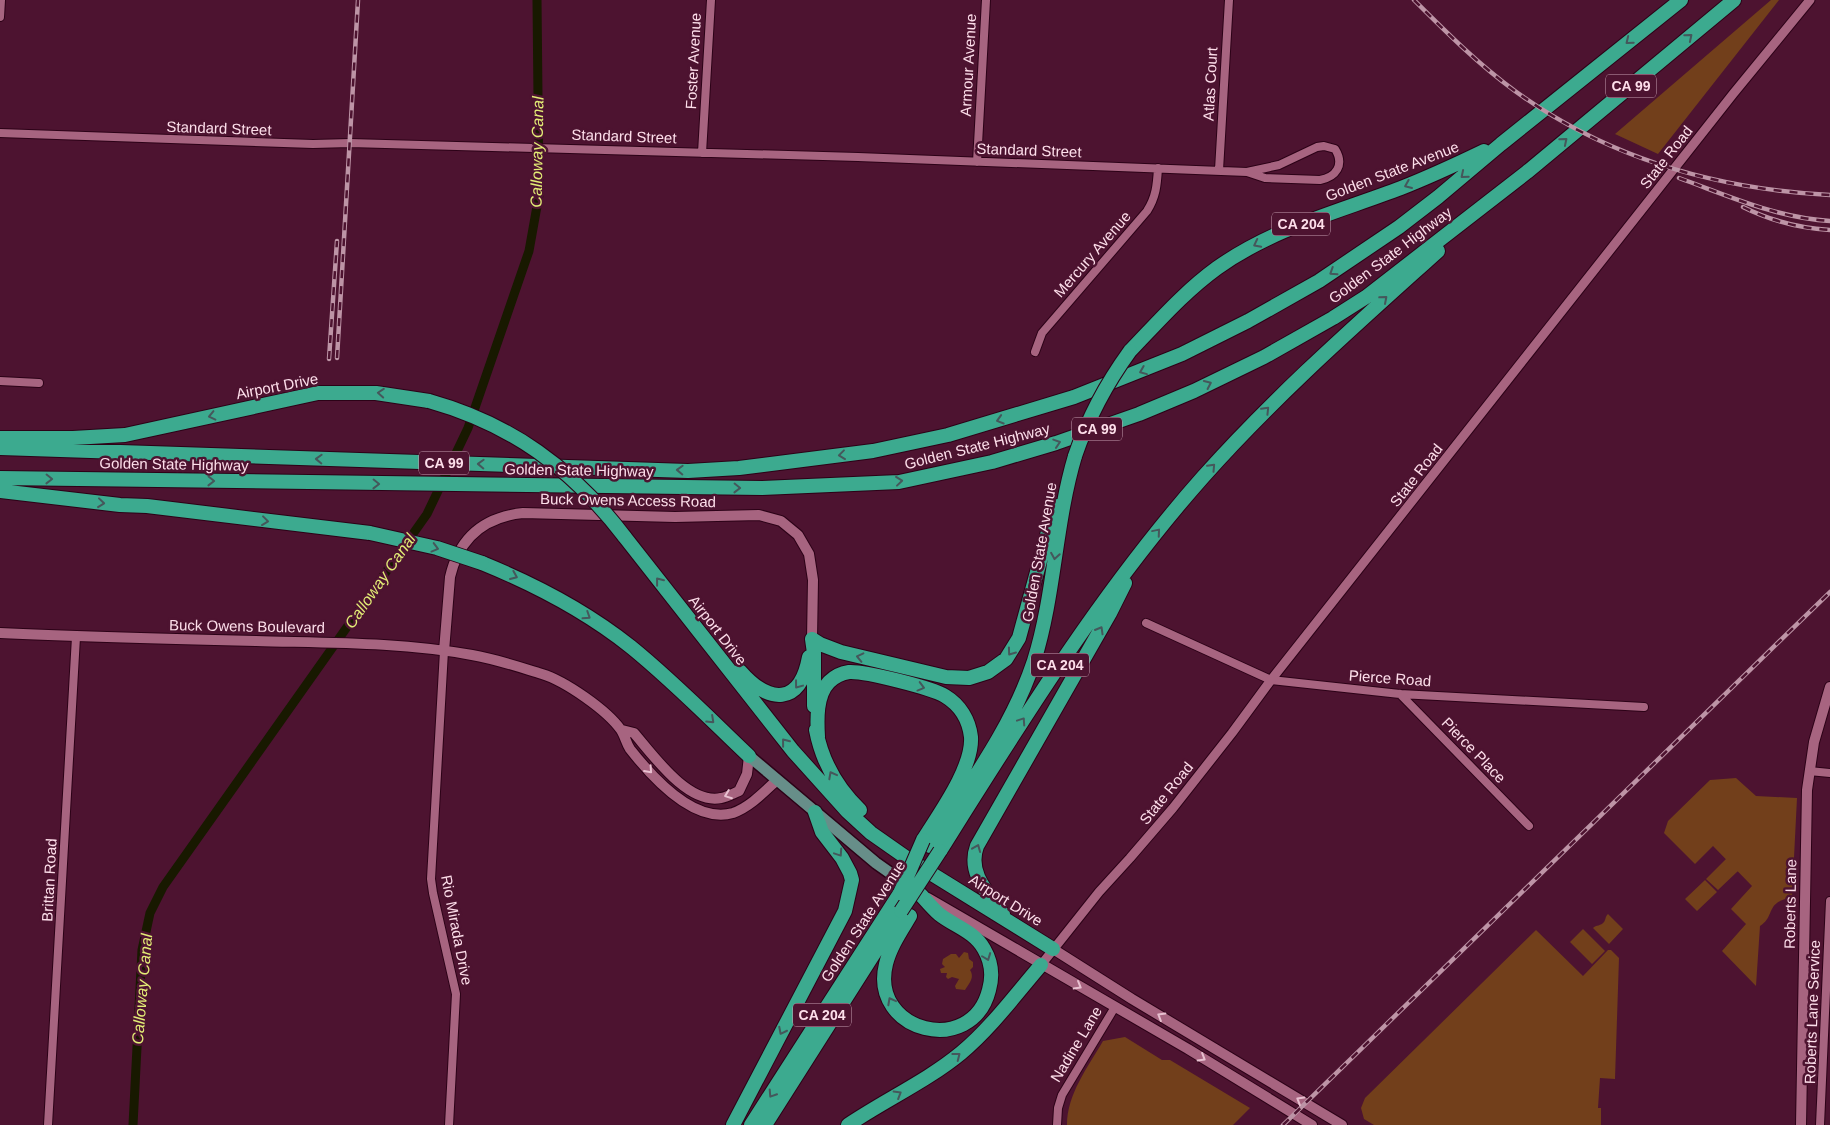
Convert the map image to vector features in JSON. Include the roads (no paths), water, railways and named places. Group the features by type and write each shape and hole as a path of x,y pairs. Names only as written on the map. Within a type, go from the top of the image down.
{"highway":[{"name":"Golden State Highway","path":"0,448 688,471 739,468 873,451 948,435 1074,397 1182,354 1241,325 1319,281 1375,244 1438,197 1680,0"},
{"name":"Golden State Highway","path":"0,478 762,488 899,482 992,462 1056,443 1139,414 1194,391 1299,338 1366,297 1527,172 1734,0"},
{"name":"Golden State Avenue","path":"765,1125 901,911 932,849 1014,711 1028,678 1043,626 1064,501 1074,456 1084,430 1108,383 1130,352 1185,293 1218,267 1255,244 1304,222 1401,188 1501,144"},
{"name":"Golden State Avenue","path":"752,1125 901,911 900,892 1012,736 1095,612 1140,553 1203,477 1273,403 1354,325 1527,172"},
{"name":"Airport Drive","path":"0,438 73,438 125,435 318,393 376,393 429,401 464,412 492,424 535,449 583,488 602,508 792,751 847,811 871,832 916,865 1008,920 1052,949"},
{"path":"812,639 841,652 953,678 980,675 996,667 1011,653 1019,638 1059,491 1074,456"},
{"path":"0,491 120,505 147,506 370,533 437,548 482,563 536,586 603,627 654,666 749,756"},
{"path":"1008,920 978,877 974,866 974,855 977,846 1110,613 1140,553"},
{"path":"689,619 749,682 755,687 777,694 791,693 801,683 807,669 812,639"},
{"path":"812,639 814,653 814,707 823,756 836,782 883,840"},
{"path":"818,737 818,709 824,688 836,677 850,672 928,689 945,696 958,707 968,723 970,750 932,849"},
{"path":"733,1125 845,911 852,880 850,873 842,858 822,832 815,812"},
{"path":"901,911 886,964 884,982 887,995 896,1010 915,1025 940,1030 957,1027 972,1018 984,1003 990,985 990,965 983,947 978,941 964,929 939,914 918,892"},
{"path":"848,1125 962,1053 978,1038 1041,964"}],"main road":[{"name":"Buck Owens Access Road","path":"444,651 452,565 466,540 492,520 523,513 675,517 759,515 781,521 798,535 808,554 812,580 812,639"},
{"name":"Buck Owens Boulevard","path":"0,633 76,637 362,643 444,651 490,659 545,675 590,701 622,730 629,747 652,774 683,802 702,812 722,815 742,809 777,780"},
{"name":"Roberts Lane","path":"1801,1125 1807,800 1809,770 1818,723 1830,687"},
{"name":"Buck Owens Boulevard","path":"622,730 634,733 653,755 691,792 711,798 721,798 739,791 747,774 749,756"},
{"path":"749,756 888,873 1188,1049 1312,1125"},
{"name":"Airport Drive","path":"1052,949 1342,1125"}],"street":[{"path":"0,17 1,0"},
{"name":"Foster Avenue","path":"702,153 711,0"},
{"name":"Armour Avenue","path":"977,162 986,0"},
{"name":"Atlas Court","path":"1219,170 1229,0"},
{"name":"State Road","path":"1041,964 1099,892 1173,808 1232,733 1270,680 1733,94 1810,0"},
{"name":"Standard Street","path":"0,133 303,144 350,143 562,148 1219,170 1246,172 1265,178 1320,180 1334,174 1338,169 1340,159 1335,150 1324,146 1317,147 1278,165 1246,172"},
{"name":"Mercury Avenue","path":"1035,352 1042,333 1147,211 1153,202 1157,190 1158,168"},
{"path":"0,381 39,383"},
{"name":"Pierce Road","path":"1146,623 1270,680 1400,694 1644,707"},
{"name":"Brittan Road","path":"48,1125 76,637"},
{"name":"Rio Mirada Drive","path":"444,651 431,879 456,994 449,1125"},
{"name":"Pierce Place","path":"1400,694 1529,826"},
{"path":"1809,770 1830,773"},
{"name":"Roberts Lane Service","path":"1820,1125 1830,901"},
{"name":"Nadine Lane","path":"1057,1125 1058,1108 1062,1094 1115,1007"}],"waterway":[{"name":"Calloway Canal","path":"133,1125 142,950 150,913 163,887 427,514 468,428 529,251 539,195 537,0"}],"railway":[{"path":"337,358 358,0"},
{"path":"1414,0 1501,81 1551,115 1588,135 1626,152 1665,166 1705,177 1745,186 1787,192 1830,195"},
{"path":"1679,178 1772,211 1791,216 1830,221"},
{"path":"1743,207 1785,223 1807,228 1830,230"},
{"path":"329,359 337,241"},
{"path":"1283,1125 1830,592"}]}
